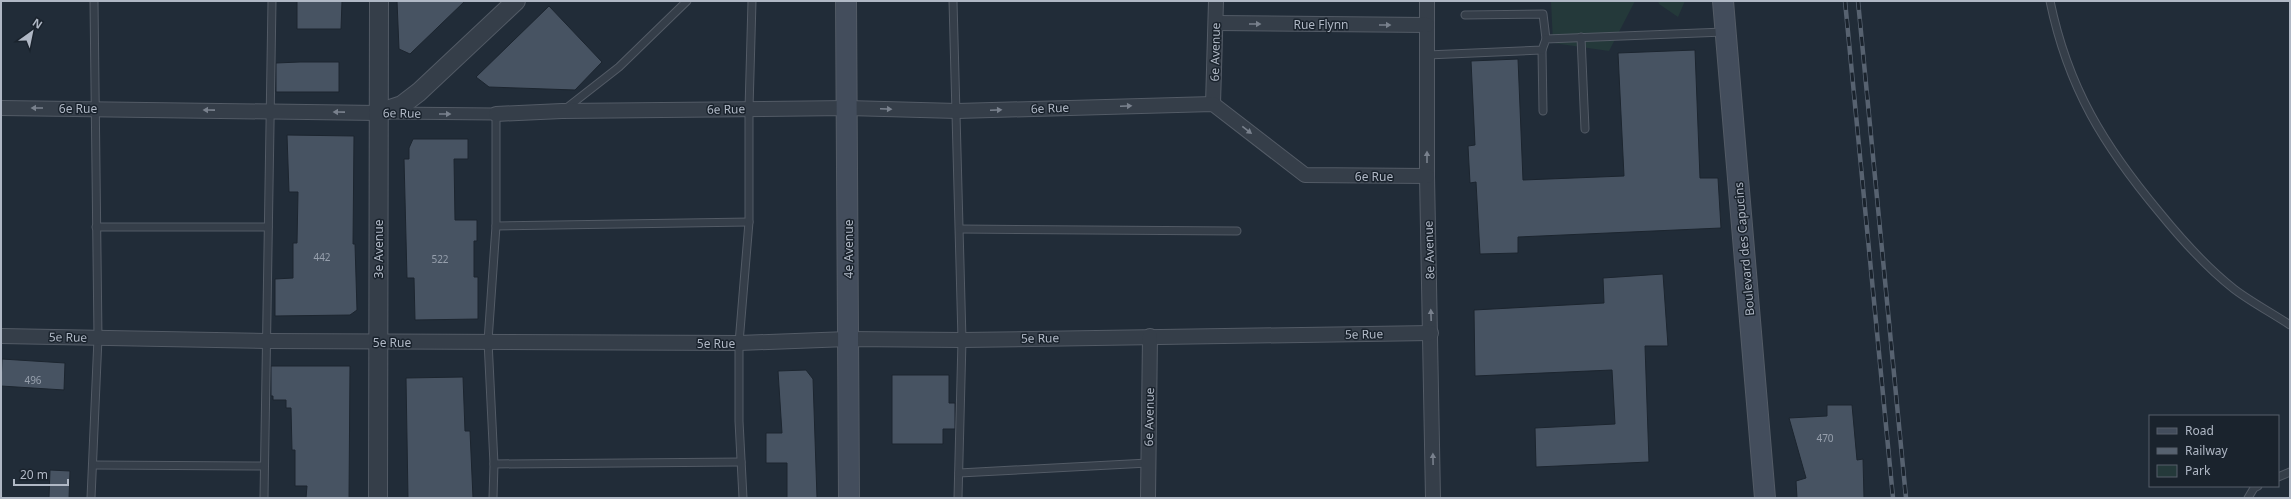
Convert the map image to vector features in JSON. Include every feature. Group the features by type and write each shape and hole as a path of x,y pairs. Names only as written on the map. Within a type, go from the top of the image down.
{"main road":[{"name":"4e Avenue","path":"846,1 848,108 849,498"},
{"name":"Boulevard des Capucins","path":"1723,1 1765,498"}],"street":[{"name":"3e Avenue","path":"378,498 379,1"},
{"path":"378,113 402,105 419,92 516,1"},
{"name":"6e Avenue","path":"1214,104 1216,1"},
{"name":"8e Avenue","path":"1427,1 1427,176 1433,498"},
{"name":"Rue Flynn","path":"1216,23 1427,25"},
{"name":"6e Rue","path":"1,108 496,114 562,111 848,108 957,111 1214,104 1305,175 1427,176"},
{"name":"5e Rue","path":"1,336 266,341 739,343 848,339 962,340 1431,333"},
{"name":"6e Avenue","path":"1148,498 1150,336"}],"lane":[{"path":"91,498 98,338 94,108 94,1"},
{"path":"264,498 272,1"},
{"path":"562,111 619,67 687,1"},
{"path":"743,498 739,421 739,343 749,222 749,109 752,1"},
{"path":"953,1 962,340 958,498"},
{"path":"2050,1 2057,33 2072,78 2099,132 2140,188 2187,246 2234,289 2290,325"},
{"path":"1465,15 1543,14 1546,39 1542,50 1543,111"},
{"path":"1546,39 1726,32"},
{"path":"1581,37 1586,129"},
{"path":"1427,55 1542,50"},
{"path":"493,498 494,464 488,341 496,226 496,114"},
{"path":"496,226 749,222"},
{"path":"96,227 268,227"},
{"path":"960,229 1236,231"},
{"path":"494,464 741,462"},
{"path":"958,473 1148,463"},
{"path":"93,465 264,466"},
{"path":"2279,477 2290,472"},
{"path":"2248,498 2256,487"}],"green space":[{"path":"1551,1 1635,1 1609,51 1553,43"},
{"path":"1658,1 1685,1 1678,17 1659,4"}],"building":[{"path":"297,1 342,1 341,29 297,29"},
{"path":"397,1 465,1 410,54 399,49"},
{"path":"549,6 602,62 575,90 489,87 476,77"},
{"path":"1695,50 1700,178 1718,178 1721,228 1518,237 1518,253 1480,254 1476,182 1470,183 1468,146 1475,145 1471,61 1518,59 1523,180 1624,176 1618,53"},
{"path":"339,62 339,92 276,92 276,63"},
{"path":"287,135 354,136 353,244 355,244 357,310 350,315 275,316 275,279 293,278 293,243 297,243 298,192 289,192"},
{"path":"413,139 468,139 468,159 454,159 455,220 477,220 477,241 474,241 474,277 478,277 478,319 415,320 414,278 407,278 404,159 409,159 409,148"},
{"path":"1663,274 1668,346 1645,346 1649,462 1536,467 1535,428 1615,424 1612,370 1475,376 1474,310 1604,303 1603,278"},
{"path":"2,359 65,363 64,390 1,386"},
{"path":"271,366 350,366 349,498 306,498 307,486 295,486 295,450 292,450 291,408 286,408 286,400 273,400 273,396 271,396"},
{"path":"806,370 813,379 817,498 787,498 787,463 766,463 766,433 782,433 778,371"},
{"path":"892,375 949,375 949,403 955,403 955,429 943,429 943,444 892,444"},
{"path":"463,377 465,431 470,431 473,498 408,498 406,378"},
{"path":"1827,405 1852,405 1857,460 1863,459 1864,498 1797,498 1796,481 1806,478 1789,418 1827,416"},
{"path":"50,470 70,471 69,498 49,498"}],"railway":[{"path":"1845,1 1893,498"},
{"path":"1858,1 1906,498"}]}
